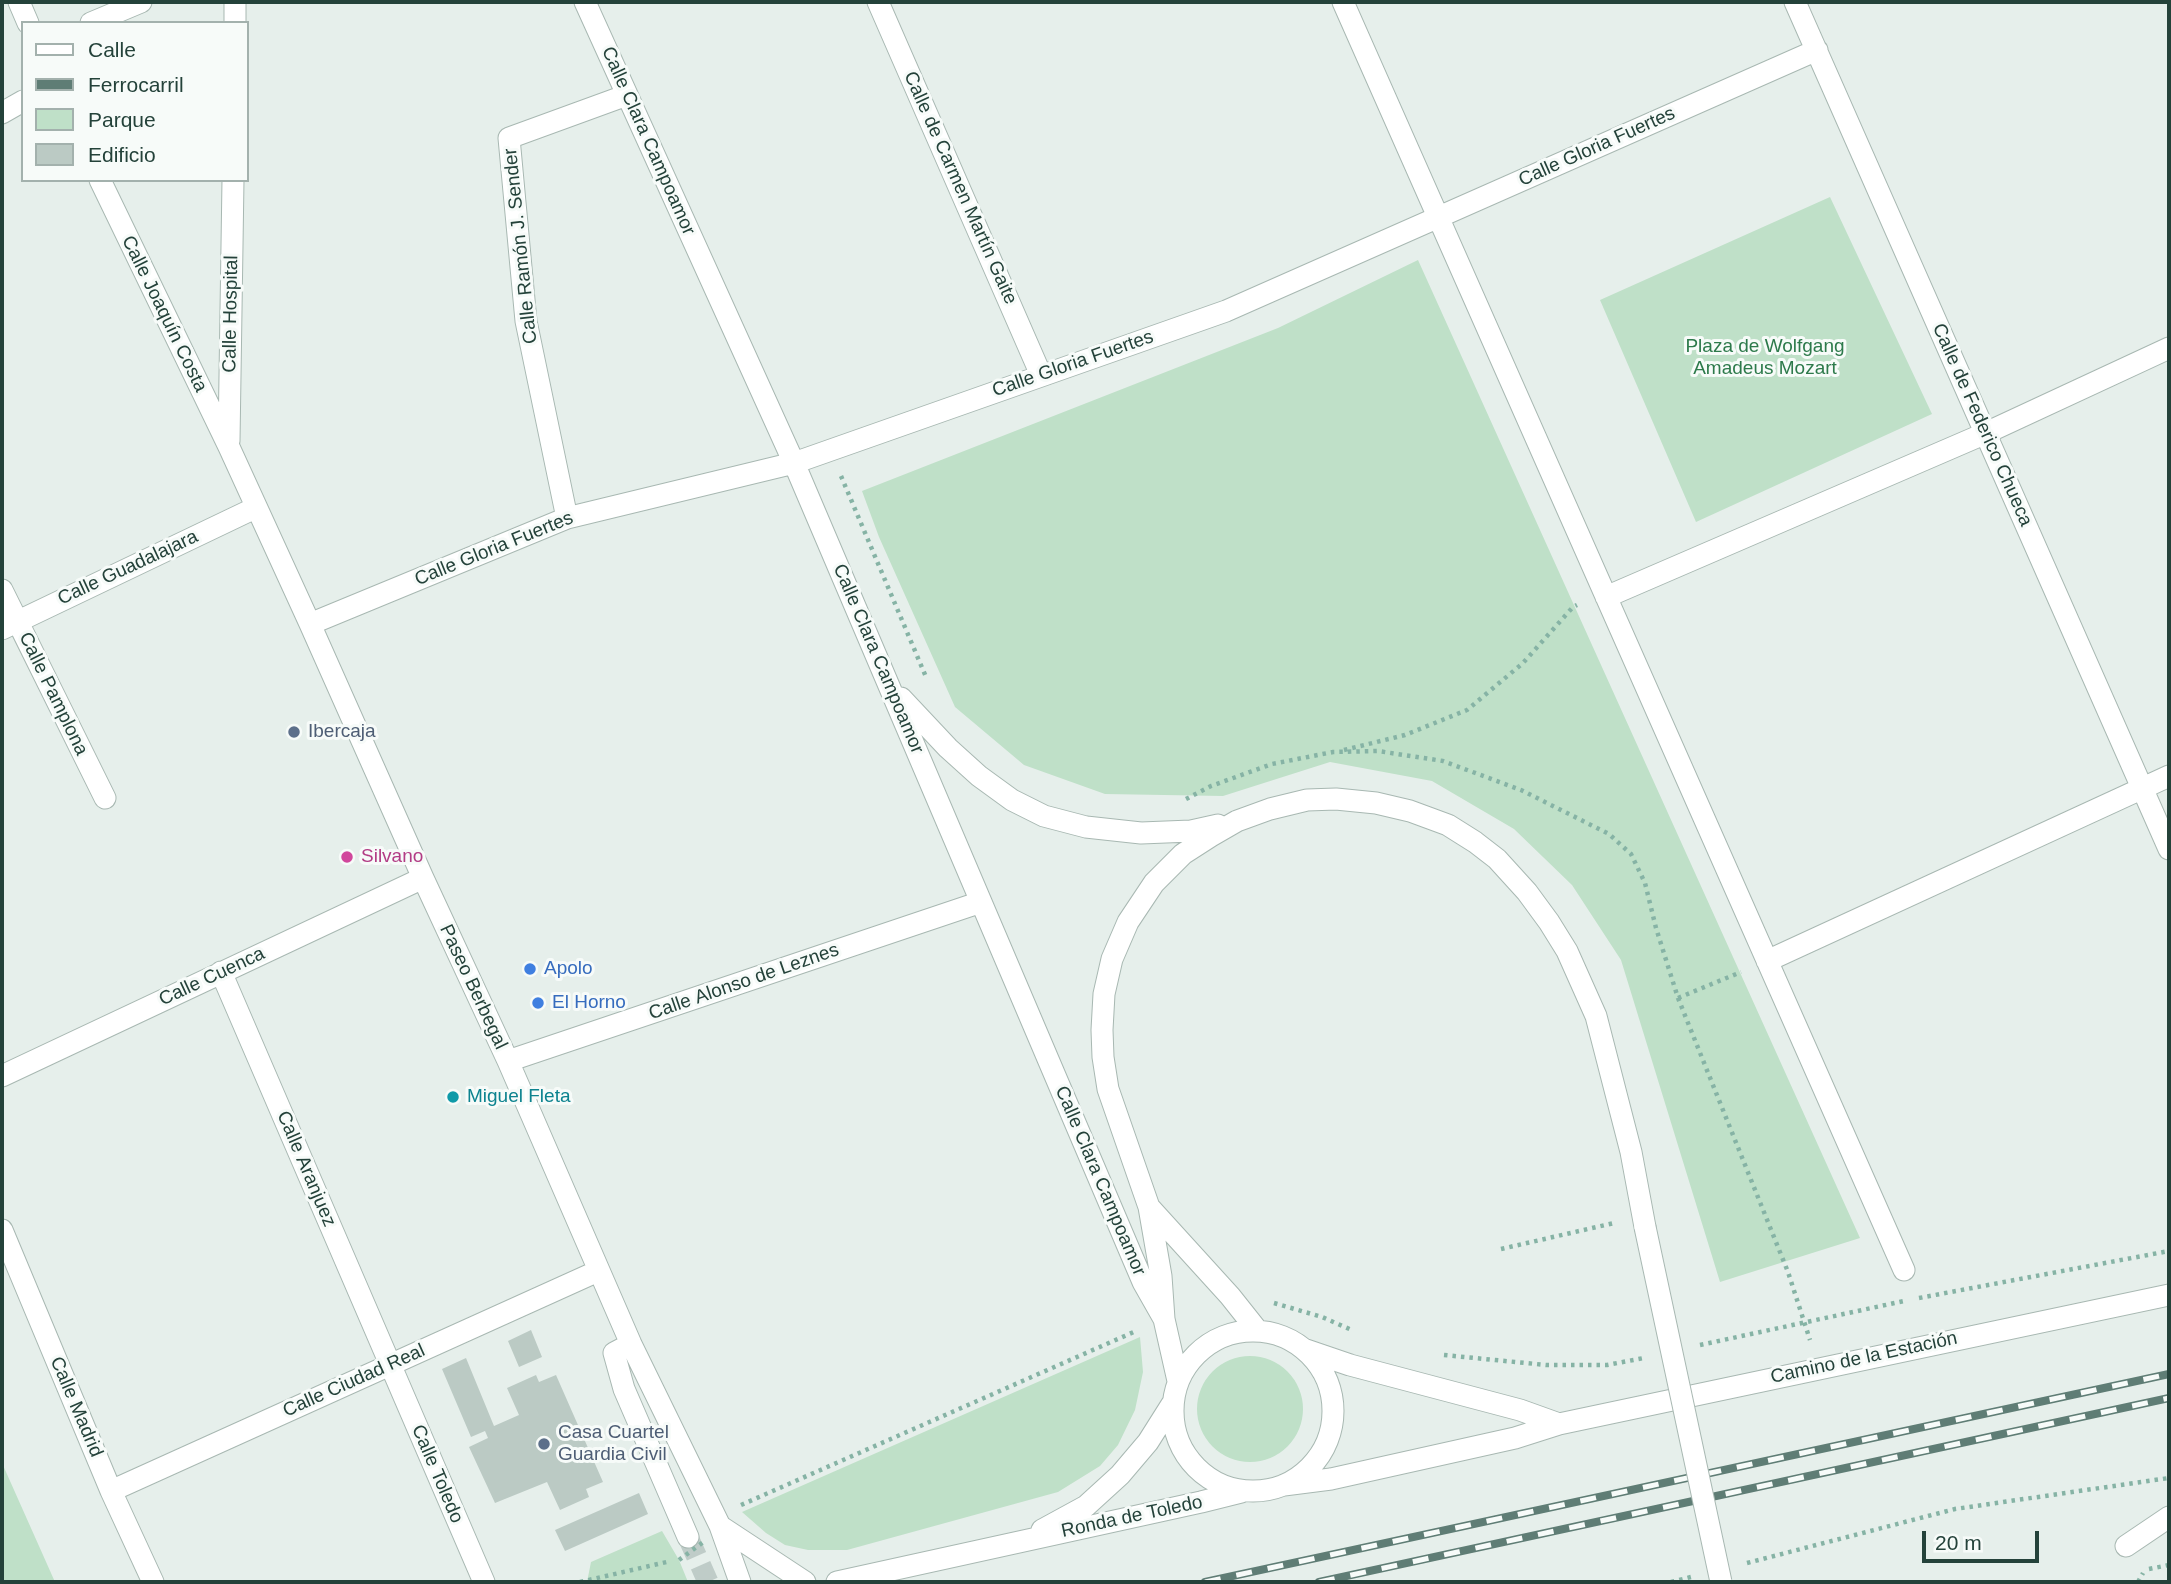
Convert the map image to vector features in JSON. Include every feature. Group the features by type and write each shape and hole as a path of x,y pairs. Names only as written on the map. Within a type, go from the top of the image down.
{"street":[{"path":"19,2 27,21"},
{"path":"97,21 141,2"},
{"path":"235,2 235,21"},
{"name":"Calle Clara Campoamor","path":"585,2 794,463 1143,1282 1164,1319"},
{"name":"Calle de Carmen Martín Gaite","path":"878,2 1041,375"},
{"path":"1343,2 1904,1270"},
{"name":"Calle de Federico Chueca","path":"1795,2 2169,849"},
{"name":"Calle Gloria Fuertes","path":"310,624 567,518 794,463 1226,311 1817,50"},
{"name":"Calle Ramón J. Sender","path":"567,518 526,321 509,138 627,95"},
{"path":"2,113 21,102"},
{"name":"Calle Joaquín Costa","path":"101,182 229,447"},
{"name":"Calle Hospital","path":"229,447 233,182"},
{"path":"1606,597 1986,433 2169,348"},
{"name":"Paseo Berbegal","path":"229,447 508,1061 631,1344 705,1534 740,1582"},
{"name":"Calle Guadalajara","path":"9,625 255,508"},
{"name":"Calle Pamplona","path":"2,590 9,625 105,798"},
{"path":"889,685 948,748 979,776 1012,800 1044,816 1086,827 1141,832 1191,831 1237,821 1307,800 1336,799 1376,803 1410,811 1448,825 1497,859 1527,892 1549,922 1567,951 1596,1017 1631,1152 1721,1582"},
{"path":"1767,961 2169,776"},
{"path":"1178,1381 1164,1319 1161,1276 1149,1207 1108,1089 1103,1056 1104,994 1112,959 1128,922 1154,883 1183,853 1237,821"},
{"name":"Calle Cuenca","path":"2,1076 423,878"},
{"name":"Calle Alonso de Leznes","path":"508,1061 981,902"},
{"name":"Calle Aranjuez","path":"221,972 391,1365"},
{"path":"1149,1207 1230,1296 1257,1330"},
{"name":"Calle Madrid","path":"2,1230 111,1491 153,1582"},
{"name":"Calle Ciudad Real","path":"111,1491 598,1271"},
{"name":"Camino de la Estación","path":"1284,1485 1331,1479 1488,1444 1559,1424 2169,1295"},
{"path":"1306,1350 1323,1371 1332,1396 1333,1423 1324,1449 1307,1471 1284,1485 1264,1491 1243,1491 1219,1485 1198,1471 1183,1452 1174,1429 1172,1404 1178,1381 1190,1360 1207,1344 1229,1333 1257,1330 1286,1337 1306,1350 1520,1410 1559,1424"},
{"path":"631,1344 614,1353 621,1377 705,1534"},
{"name":"Calle Toledo","path":"391,1365 484,1582"},
{"name":"Ronda de Toledo","path":"1022,1541 1086,1506 1121,1475 1172,1404"},
{"name":"Ronda de Toledo","path":"837,1582 1243,1491"},
{"path":"2126,1546 2169,1517"},
{"name":"Paseo Berbegal","path":"705,1534 805,1582"}],"path":[{"path":"830,451 929,685"},
{"path":"1181,801 1212,786 1272,764 1405,735 1467,710 1523,663 1573,607 1606,597"},
{"path":"1333,752 1378,751 1443,761 1521,790 1609,834 1631,855 1645,883 1678,998 1788,1272 1819,1368"},
{"path":"1678,998 1767,961"},
{"path":"1501,1249 1644,1222"},
{"path":"1917,1298 2169,1251"},
{"path":"1700,1346 1905,1301"},
{"path":"1608,1365 1647,1357"},
{"path":"1739,1565 1955,1509 2169,1478"},
{"path":"580,1582 679,1560 705,1534"},
{"path":"2138,1582 2144,1570 2169,1565"},
{"path":"1671,1582 1698,1575"}],"green space":[{"name":"Plaza de Wolfgang Amadeus Mozart","path":"1830,197 1932,414 1696,522 1600,300"},
{"path":"1418,260 1860,1238 1720,1282 1621,960 1572,885 1514,829 1432,781 1330,762 1223,796 1105,794 1024,765 955,707 879,537 862,491 1278,328"},
{"path":"1140,1337 1143,1372 1135,1410 1118,1445 1100,1466 1058,1492 847,1550 808,1550 785,1545 742,1512"},
{"path":"1250,1356 1270,1360 1287,1372 1299,1389 1303,1409 1299,1429 1287,1446 1270,1458 1250,1462 1230,1458 1213,1446 1201,1429 1197,1409 1201,1389 1213,1372 1230,1360"},
{"path":"2,1463 55,1582 2,1582"},
{"path":"662,1531 688,1582 587,1582 591,1562"}],"building":[{"path":"531,1330 542,1357 519,1367 508,1341"},
{"path":"466,1358 494,1426 519,1415 507,1388 536,1375 539,1382 556,1375 603,1482 586,1489 589,1497 560,1510 547,1482 495,1503 469,1447 488,1438 485,1431 471,1437 442,1369"},
{"path":"639,1493 648,1514 565,1551 555,1530"}],"tunnel":[{"path":"688,1537 708,1582"}],"railway":[{"path":"1205,1582 2169,1374"},
{"path":"1319,1582 2169,1398"}],"place":[{"name":"Ibercaja","path":"294,732"},
{"name":"Silvano","path":"347,857"},
{"name":"Apolo","path":"530,969"},
{"name":"El Horno","path":"538,1003"},
{"name":"Miguel Fleta","path":"453,1097"},
{"name":"Casa Cuartel Guardia Civil","path":"544,1444"}]}
